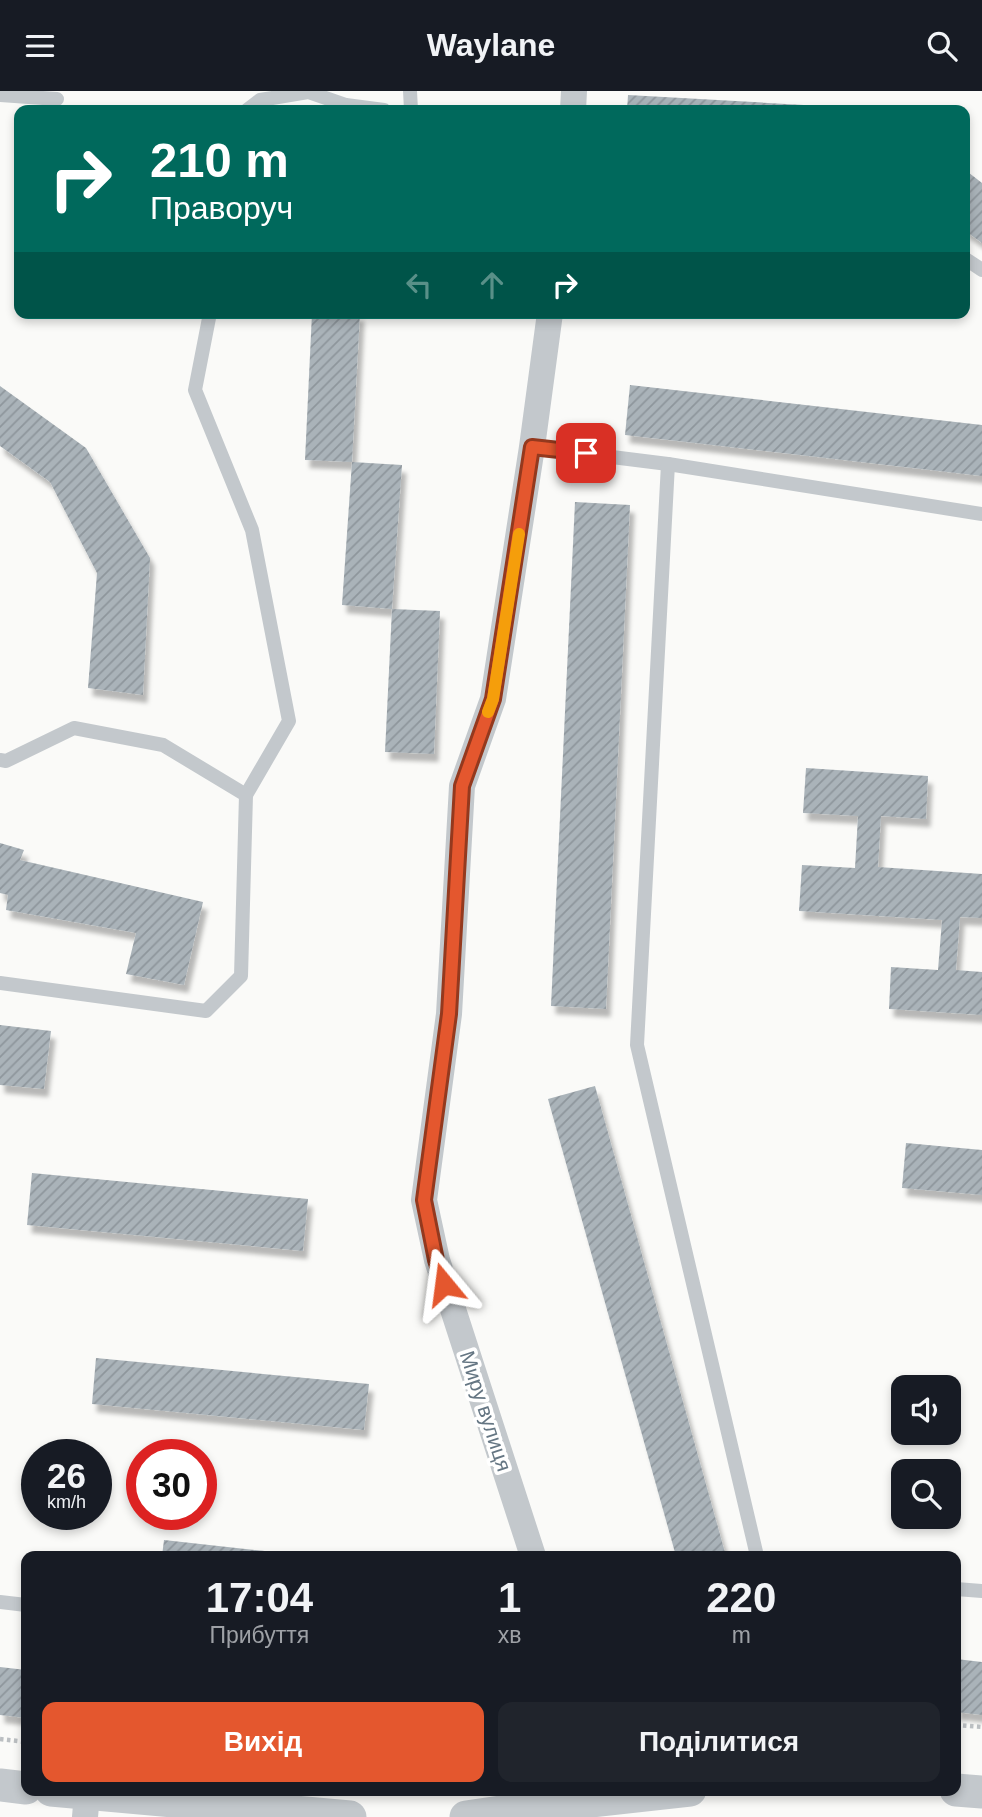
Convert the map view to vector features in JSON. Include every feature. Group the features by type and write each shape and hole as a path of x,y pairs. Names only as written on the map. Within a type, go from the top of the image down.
{"street":[{"name":"Миру вулиця","path":"531,1551 436,1260 424,1200 449,1014 462,786 493,699 549,319"},
{"path":"0,1785 21,1787"},
{"path":"961,1790 982,1792"},
{"path":"65,1796 86,1805 350,1817"},
{"path":"466,1817 636,1796"}],"lane":[{"path":"254,105 260,100 307,92 346,105"},
{"path":"0,95 57,99"},
{"path":"0,983 206,1011 241,976 246,795 289,721 253,530 195,390 209,319"},
{"path":"532,447 668,464 982,514"},
{"path":"668,464 637,1045 756,1551"},
{"path":"0,760 6,761 74,727 163,745 246,795"},
{"path":"961,1589 982,1591"},
{"path":"0,1602 21,1604"}],"path":[{"path":"961,1725 982,1727"},
{"path":"0,1739 21,1741"}],"building":[{"path":"628,95 805,105 627,105"},
{"path":"970,174 982,183 982,243 970,234"},
{"path":"312,319 360,319 352,462 305,460"},
{"path":"630,385 982,425 982,476 625,435"},
{"path":"0,386 86,448 150,558 143,695 88,688 97,573 50,482 0,446"},
{"path":"352,462 402,465 392,609 342,605"},
{"path":"575,502 630,505 606,1009 551,1006"},
{"path":"392,609 440,611 434,754 385,752"},
{"path":"806,768 928,776 926,819 881,816 878,867 982,874 982,918 960,917 956,970 982,972 982,1015 889,1009 891,967 938,970 942,920 799,911 802,865 855,868 858,816 803,813"},
{"path":"0,843 24,850 20,860 203,902 184,985 126,974 136,933 6,910 8,895 0,893"},
{"path":"0,1025 51,1031 44,1089 0,1085"},
{"path":"595,1086 725,1551 675,1551 548,1099"},
{"path":"906,1143 982,1150 982,1195 902,1188"},
{"path":"32,1173 308,1199 303,1251 27,1225"},
{"path":"96,1358 369,1384 364,1430 92,1404"},
{"path":"164,1540 265,1551 163,1551"},
{"path":"961,1660 982,1662 982,1715 961,1713"},
{"path":"0,1667 21,1669 21,1717 0,1715"}],"slow traffic":[{"path":"488,712 493,699 519,534"}],"route":[{"path":"444,1284 436,1260 424,1200 449,1014 462,786 493,699 532,447 586,453"}]}
